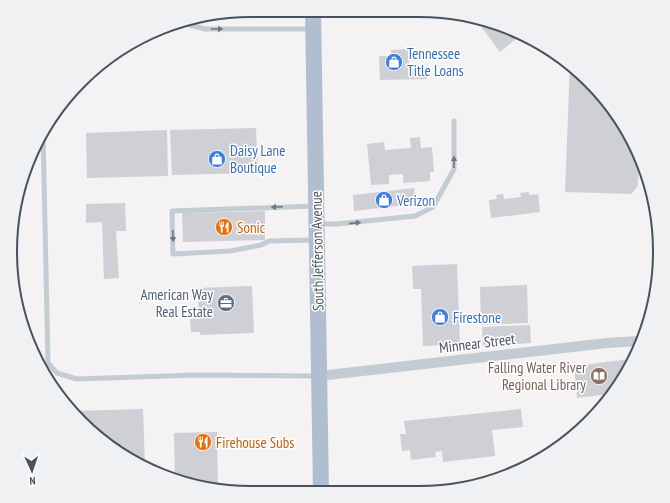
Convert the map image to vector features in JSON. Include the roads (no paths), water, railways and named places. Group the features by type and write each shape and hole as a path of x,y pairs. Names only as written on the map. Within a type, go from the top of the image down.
{"main road":[{"name":"South Jefferson Avenue","path":"313,17 321,486"}],"street":[{"name":"Minnear Street","path":"319,376 607,343 635,341"}],"lane":[{"path":"190,25 205,30 314,29"},
{"path":"316,206 172,211 173,254 230,251 262,245 269,241 317,232 337,224 415,216 433,207 454,169 454,121"},
{"path":"43,144 48,363 57,373 78,379 196,376 319,376"}],"place":[{"name":"Tennessee Title Loans","path":"394,62"},
{"name":"Daisy Lane Boutique","path":"217,159"},
{"name":"Verizon","path":"384,200"},
{"name":"Sonic","path":"224,227"},
{"name":"American Way Real Estate","path":"226,303"},
{"name":"Firestone","path":"440,317"},
{"name":"Falling Water River Regional Library","path":"599,376"},
{"name":"Firehouse Subs","path":"203,442"}]}
